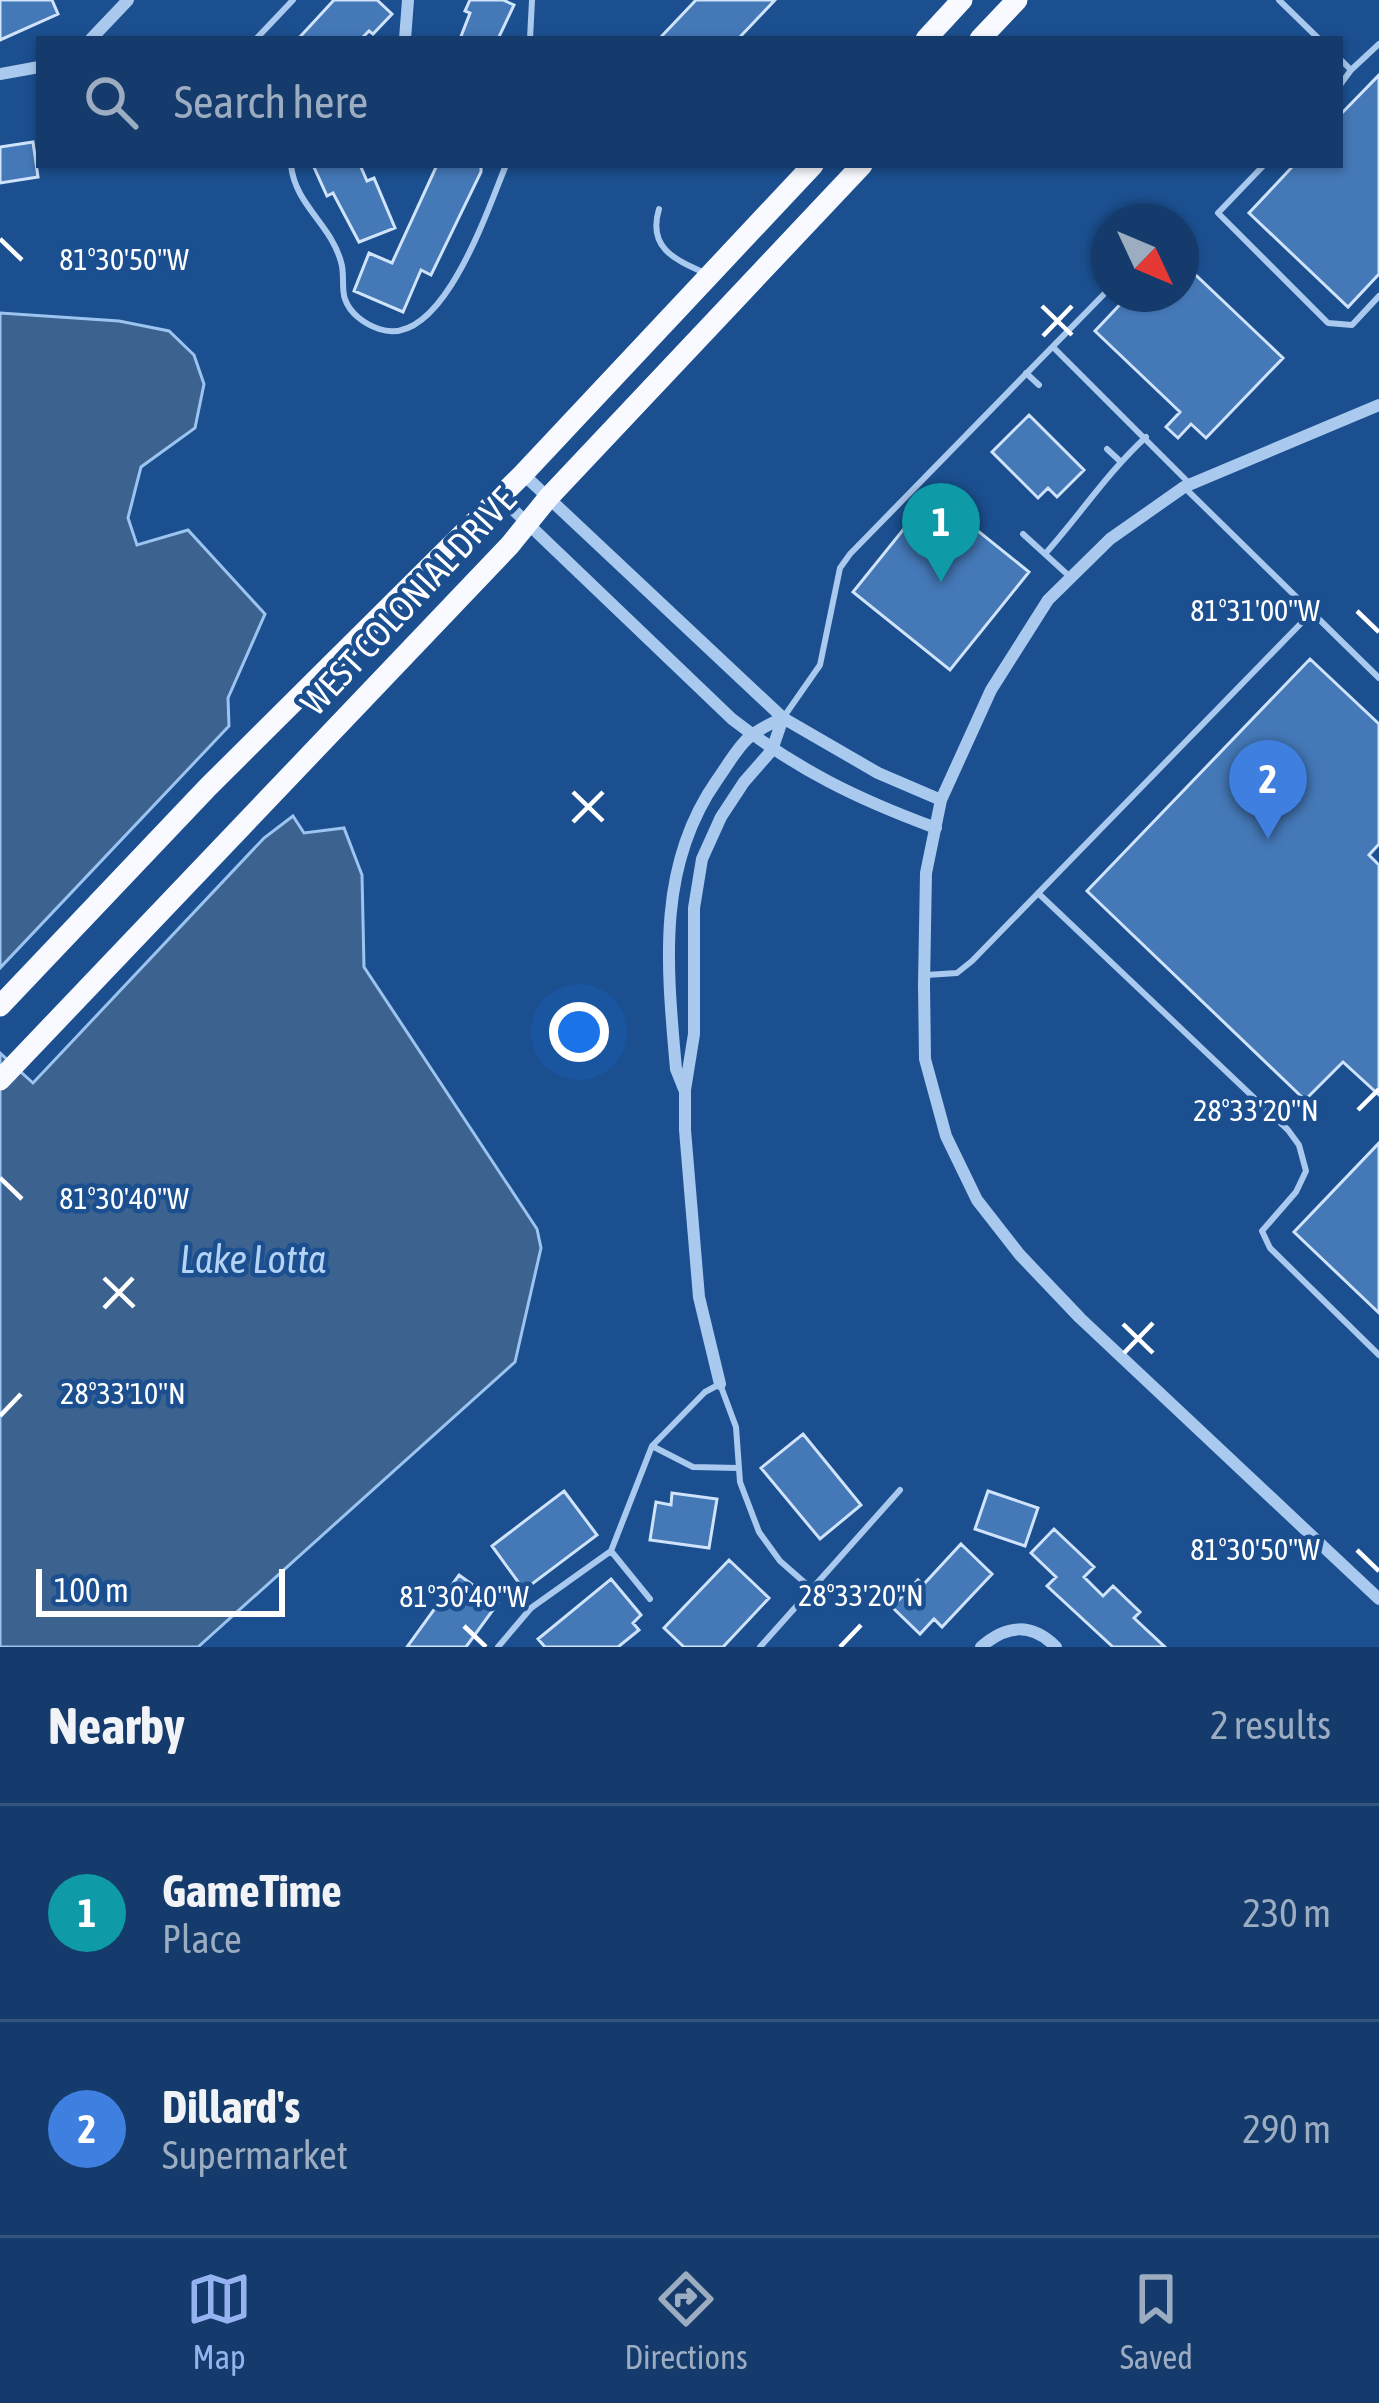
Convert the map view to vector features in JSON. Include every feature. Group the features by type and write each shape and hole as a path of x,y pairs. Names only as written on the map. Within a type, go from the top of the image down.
{"highway":[{"path":"983,36 1017,0"},
{"path":"929,36 957,2"},
{"name":"WEST COLONIAL DRIVE","path":"0,1006 208,787 523,474 809,168"},
{"name":"WEST COLONIAL DRIVE","path":"7,1072 859,168"}],"street":[{"path":"94,36 128,0"},
{"path":"405,36 408,0"},
{"path":"0,74 36,68"},
{"path":"1379,405 1187,486 1110,539 1048,601 991,691 941,800 926,873 924,975 925,1059 946,1136 977,1200 1020,1255 1080,1318 1379,1599"},
{"path":"523,474 783,718 878,773 941,800"},
{"path":"500,497 772,750 858,800 936,828"},
{"path":"685,1090 676,1069 670,930 684,835 701,802 750,733 783,718"},
{"path":"721,1384 699,1298 685,1090 694,1034 694,908 703,860 722,817 772,750 783,718"},
{"path":"981,1647 1006,1630 1027,1627 1056,1647"}],"lane":[{"path":"259,36 293,0"},
{"path":"530,36 532,0"},
{"path":"1279,0 1316,36"},
{"path":"1343,81 1379,44"},
{"path":"1343,62 1351,70"},
{"path":"291,168 293,188 331,238 342,263 344,298 354,315 382,331 415,326 436,308 461,266 505,168"},
{"path":"1261,168 1218,213 1328,322 1352,325 1379,296"},
{"path":"659,209 655,237 661,248 711,275"},
{"path":"783,718 820,665 840,568 1091,307"},
{"path":"1052,347 1146,437 1187,486 1379,678"},
{"path":"1026,374 1039,385"},
{"path":"1045,554 1146,437"},
{"path":"1107,449 1121,462"},
{"path":"1023,534 1071,578"},
{"path":"924,975 957,974 1311,613"},
{"path":"1038,893 1288,1130 1299,1145 1306,1171 1296,1192 1262,1231 1270,1248 1379,1355"},
{"path":"497,1647 531,1609 611,1551 652,1446 705,1392 721,1384 736,1427 738,1468 759,1532 780,1561 812,1588"},
{"path":"652,1446 692,1467 738,1468"},
{"path":"760,1647 899,1490"},
{"path":"611,1551 650,1599"}],"water":[{"path":"0,313 119,321 169,331 194,355 204,384 195,428 141,467 128,518 137,545 188,530 265,614 228,698 229,726 0,968"},
{"name":"Lake Lotta","path":"293,816 304,833 344,828 362,875 364,967 537,1229 541,1248 515,1362 198,1647 0,1647 0,1053 33,1083 264,838"}],"building":[{"path":"0,0 52,0 58,14 0,40"},
{"path":"334,0 377,0 392,14 373,34 301,36"},
{"path":"470,0 503,0 514,5 499,36 461,36 470,13 465,11"},
{"path":"696,0 775,0 741,36 662,36"},
{"path":"1379,75 1379,274 1348,307 1249,213 1291,168 1343,168 1343,112"},
{"path":"33,142 38,177 0,183 0,147"},
{"path":"314,168 361,168 367,181 374,178 395,228 359,242 333,193 327,196"},
{"path":"436,168 481,168 431,275 421,270 403,312 354,291 369,253 392,263"},
{"path":"1199,278 1283,358 1206,438 1191,424 1178,438 1166,427 1180,412 1095,331 1113,312 1199,312"},
{"path":"1029,415 1084,470 1057,497 1048,488 1038,498 992,452"},
{"path":"932,494 1029,572 950,670 853,592"},
{"path":"1310,659 1379,724 1379,844 1369,855 1379,865 1379,1095 1343,1062 1305,1100 1087,891"},
{"path":"1379,1143 1379,1313 1294,1232"},
{"path":"803,1434 861,1505 820,1539 761,1468"},
{"path":"564,1491 597,1535 524,1590 492,1546"},
{"path":"988,1491 1038,1508 1025,1546 975,1529"},
{"path":"672,1493 717,1499 709,1548 650,1540 656,1502 671,1505"},
{"path":"1054,1529 1094,1567 1084,1577 1103,1596 1113,1586 1140,1612 1134,1618 1165,1647 1113,1647 1047,1586 1056,1577 1031,1553"},
{"path":"961,1544 992,1574 942,1627 934,1619 920,1634 892,1607 918,1580 923,1585"},
{"path":"729,1560 769,1598 723,1647 684,1647 664,1628"},
{"path":"459,1575 498,1603 466,1647 407,1647"},
{"path":"611,1579 641,1615 633,1623 639,1630 618,1647 545,1647 538,1639"}],"place":[{"name":"GameTime","path":"941,582"},
{"name":"Dillard's","path":"1268,839"}]}
